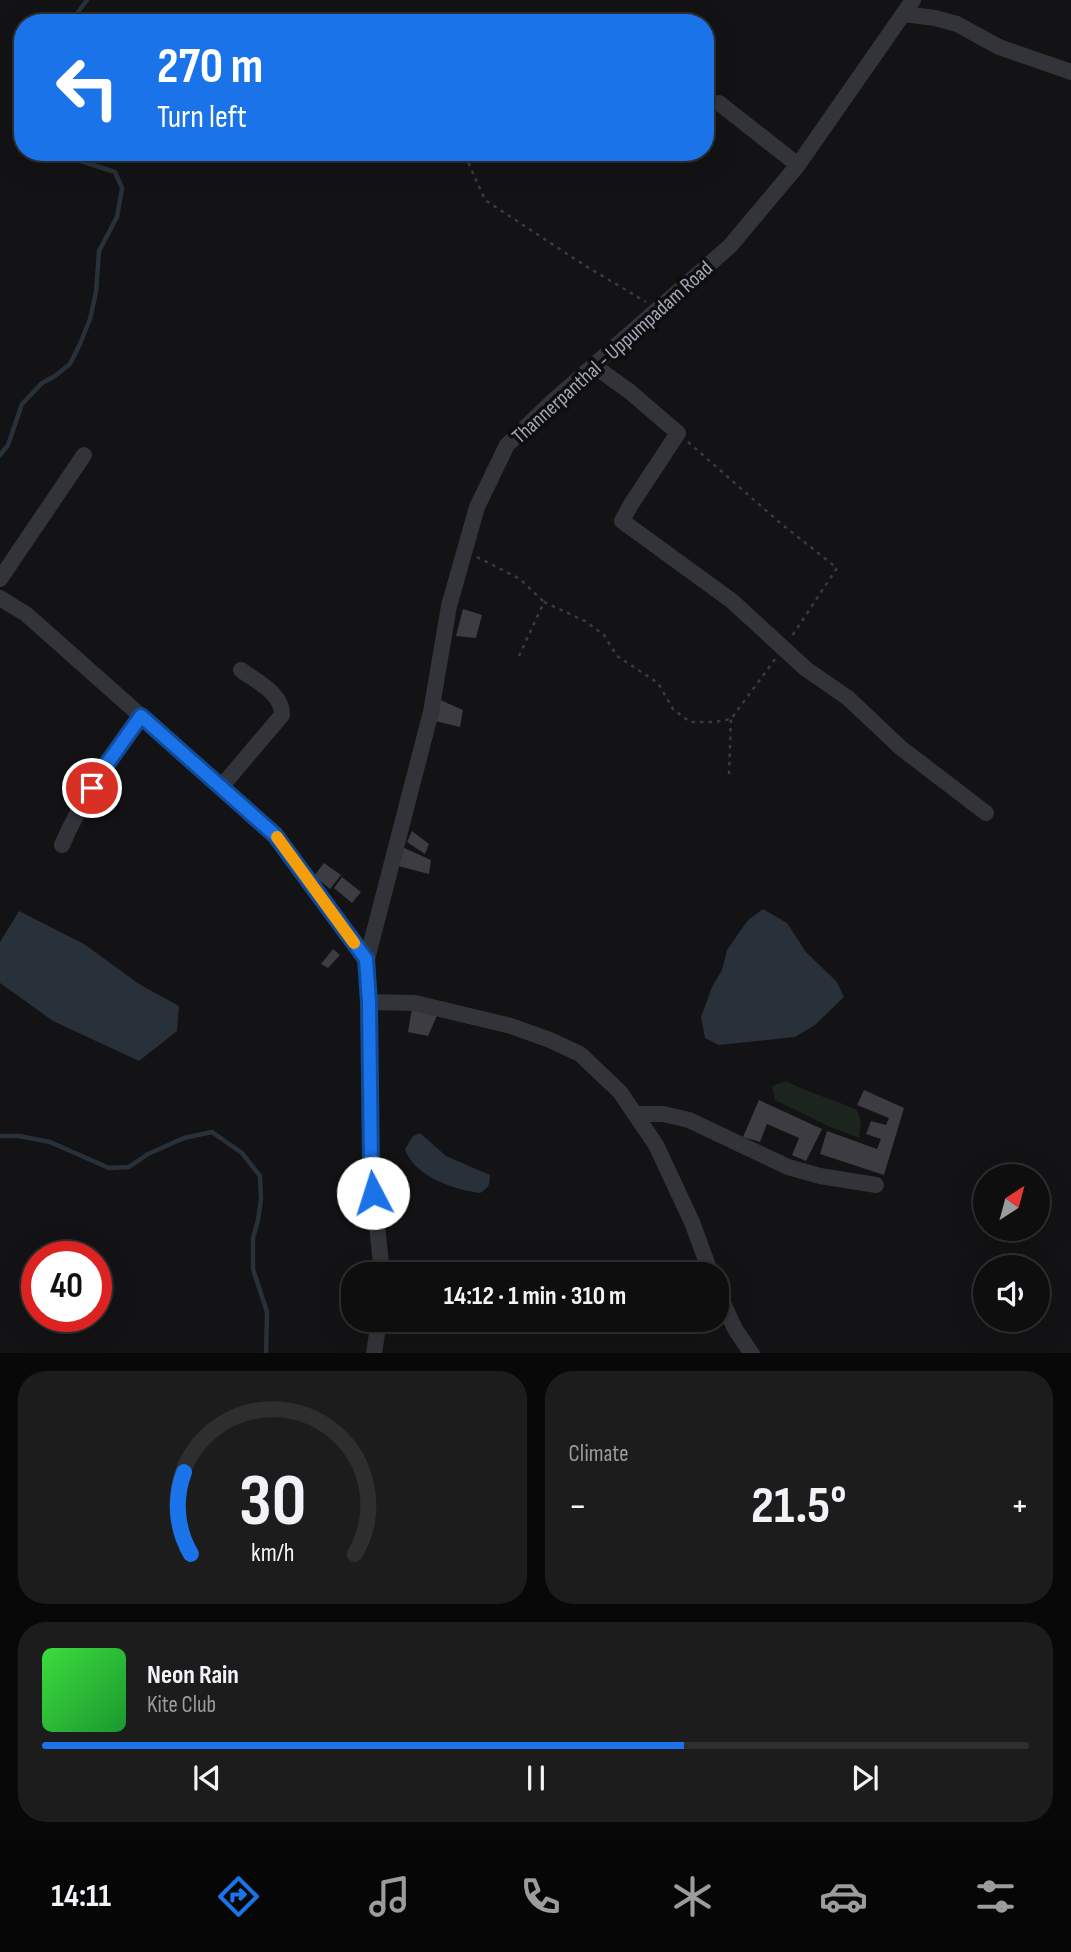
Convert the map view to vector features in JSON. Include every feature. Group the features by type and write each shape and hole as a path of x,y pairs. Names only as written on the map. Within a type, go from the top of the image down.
{"street":[{"path":"909,7 957,24 999,47 1071,72"},
{"name":"Thannerpanthal - Uppumpadam Road","path":"366,959 431,712 449,606 477,507 506,445 730,246 798,165 909,7"},
{"path":"719,103 798,165"},
{"path":"594,366 629,391 678,433 622,521 732,601 806,669 848,698 901,748 986,813"},
{"path":"0,579 84,455"},
{"path":"0,598 26,614 275,835 366,959 371,1166 381,1262"},
{"path":"221,787 282,715 282,708 272,693 241,670"},
{"path":"62,845 71,823 99,775 141,716"},
{"path":"369,1002 415,1003 510,1026 580,1054 620,1092 656,1145 692,1222 707,1262"},
{"path":"635,1114 663,1114 689,1120 788,1167 820,1176 876,1185"},
{"path":"729,1318 752,1353"},
{"path":"374,1353 377,1332"}],"path":[{"path":"468,161 485,200 658,310"},
{"path":"678,433 779,522 837,568 784,648 731,719 729,774"},
{"path":"464,551 520,579 544,602 585,621 604,635 617,656 658,683 673,709 690,722 731,719"},
{"path":"531,635 544,602"},
{"path":"519,656 544,602"}],"shaded area":[{"path":"763,909 787,923 806,952 837,982 844,997 815,1025 795,1037 719,1045 705,1038 701,1017 712,987 722,970 727,950 748,920"},
{"path":"19,911 84,944 139,984 179,1006 177,1031 139,1061 53,1021 0,983 0,942"},
{"path":"786,1081 857,1110 861,1122 859,1138 775,1100 772,1086"},
{"path":"420,1133 446,1156 490,1175 487,1187 480,1193 459,1189 436,1180 417,1167 409,1159 405,1149 413,1136"}],"building":[{"path":"463,609 482,615 476,638 456,636"},
{"path":"438,699 463,710 460,727 435,721"},
{"path":"412,831 429,844 425,854 407,842"},
{"path":"404,848 431,860 429,874 398,866"},
{"path":"324,863 341,875 330,889 314,876"},
{"path":"342,877 361,892 352,903 334,888"},
{"path":"333,949 340,955 328,968 321,964"},
{"path":"412,1008 439,1011 428,1036 408,1032"},
{"path":"864,1090 904,1108 884,1175 820,1154 827,1131 877,1149 881,1139 866,1134 871,1121 886,1125 889,1118 857,1105"},
{"path":"759,1100 822,1129 806,1161 792,1155 799,1138 767,1124 760,1142 743,1137"}],"waterway":[{"path":"77,14 87,0"},
{"path":"0,455 8,445 22,404 42,383 70,364 90,319 96,292 99,251 117,217 122,188 115,172 81,161"},
{"path":"0,1136 19,1136 50,1142 109,1168 129,1167 148,1154 184,1138 212,1132 242,1153 260,1176 261,1199 253,1238 253,1269 267,1312 266,1353"}],"slow traffic":[{"path":"277,837 354,943"}],"route":[{"path":"92,788 141,716 275,835 366,959 373,1193"}]}
